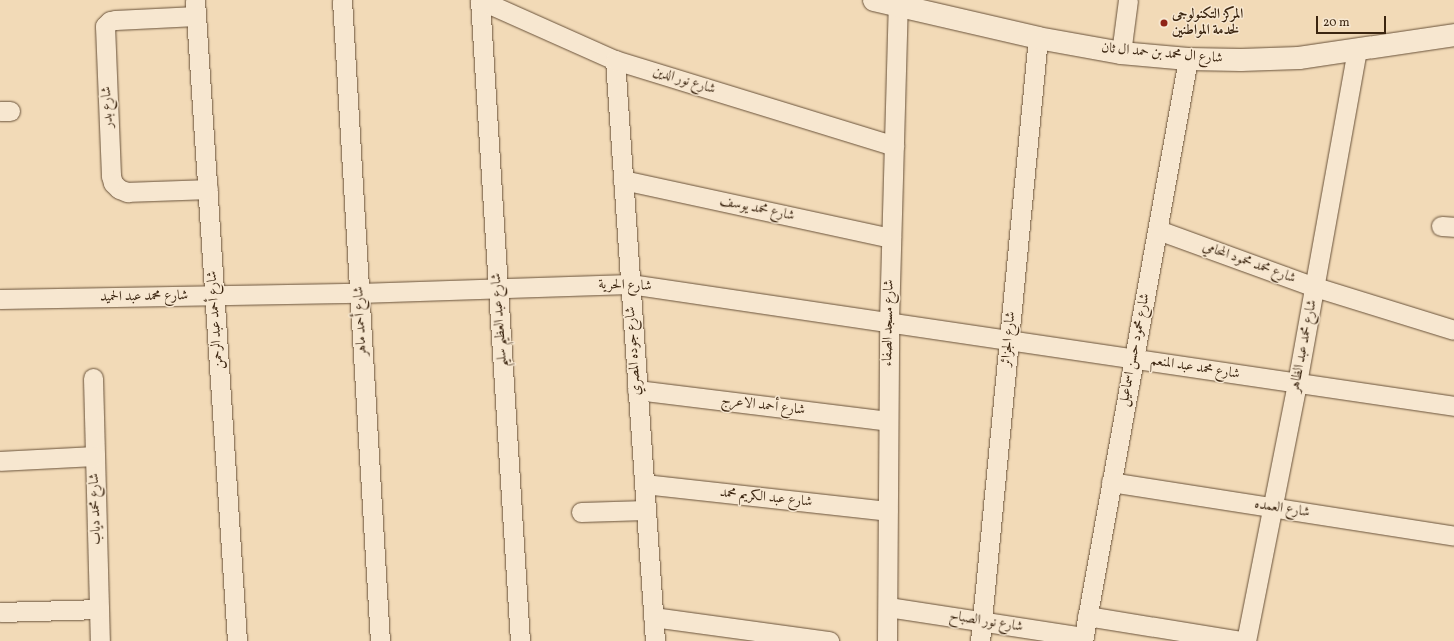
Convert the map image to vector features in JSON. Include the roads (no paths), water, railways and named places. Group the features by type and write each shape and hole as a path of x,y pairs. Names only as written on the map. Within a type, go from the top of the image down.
{"street":[{"name":"شارع أحمد ماهر","path":"342,0 380,641"},
{"name":"شارع نور الدين","path":"480,0 614,60 894,146"},
{"name":"شارع عبد العظيم سليم","path":"480,0 520,641"},
{"name":"شارع ال محمد بن حمد ال ثان","path":"874,0 1038,38 1121,53 1188,59 1241,60 1300,58 1454,35"},
{"path":"1121,53 1128,0"},
{"name":"شارع مسجد الصفاء","path":"887,641 889,321 898,6"},
{"name":"شارع أحمد عبد الرحمن","path":"196,8 237,641"},
{"name":"شارع بدر","path":"196,8 115,20 110,21 105,26 111,176 119,189 127,192 208,189"},
{"name":"شارع الجزائر","path":"980,641 1038,38"},
{"name":"شارع محمد عبد الظاهر","path":"1246,641 1297,383 1357,50"},
{"name":"شارع محمود حسن اسماعيل","path":"1083,639 1188,59"},
{"name":"شارع جوده المصري","path":"614,60 654,641"},
{"name":"شارع محمد يوسف","path":"623,180 891,238"},
{"name":"شارع محمد محمود المحامي","path":"1158,230 1315,287 1454,330"},
{"name":"شارع الحرية","path":"359,293 630,284 889,321"},
{"name":"شارع محمد عبد الحميد","path":"0,299 359,293"},
{"name":"شارع محمد عبد المنعم","path":"889,321 1454,406"},
{"name":"شارع محمد دياب","path":"93,378 100,641"},
{"name":"شارع أحمد الاعرج","path":"637,390 888,421"},
{"path":"0,461 95,456"},
{"name":"شارع العمده","path":"1111,482 1454,536"},
{"name":"شارع عبد الكريم محمد","path":"644,484 888,511"},
{"path":"582,512 646,510"},
{"name":"شارع نور الصباح","path":"888,607 1083,639"},
{"path":"0,612 99,609"},
{"path":"1087,616 1242,641"},
{"path":"653,617 829,641"}],"place":[{"name":"المركز التكنولوجى لخدمة المواطنين","path":"1164,23"}]}
